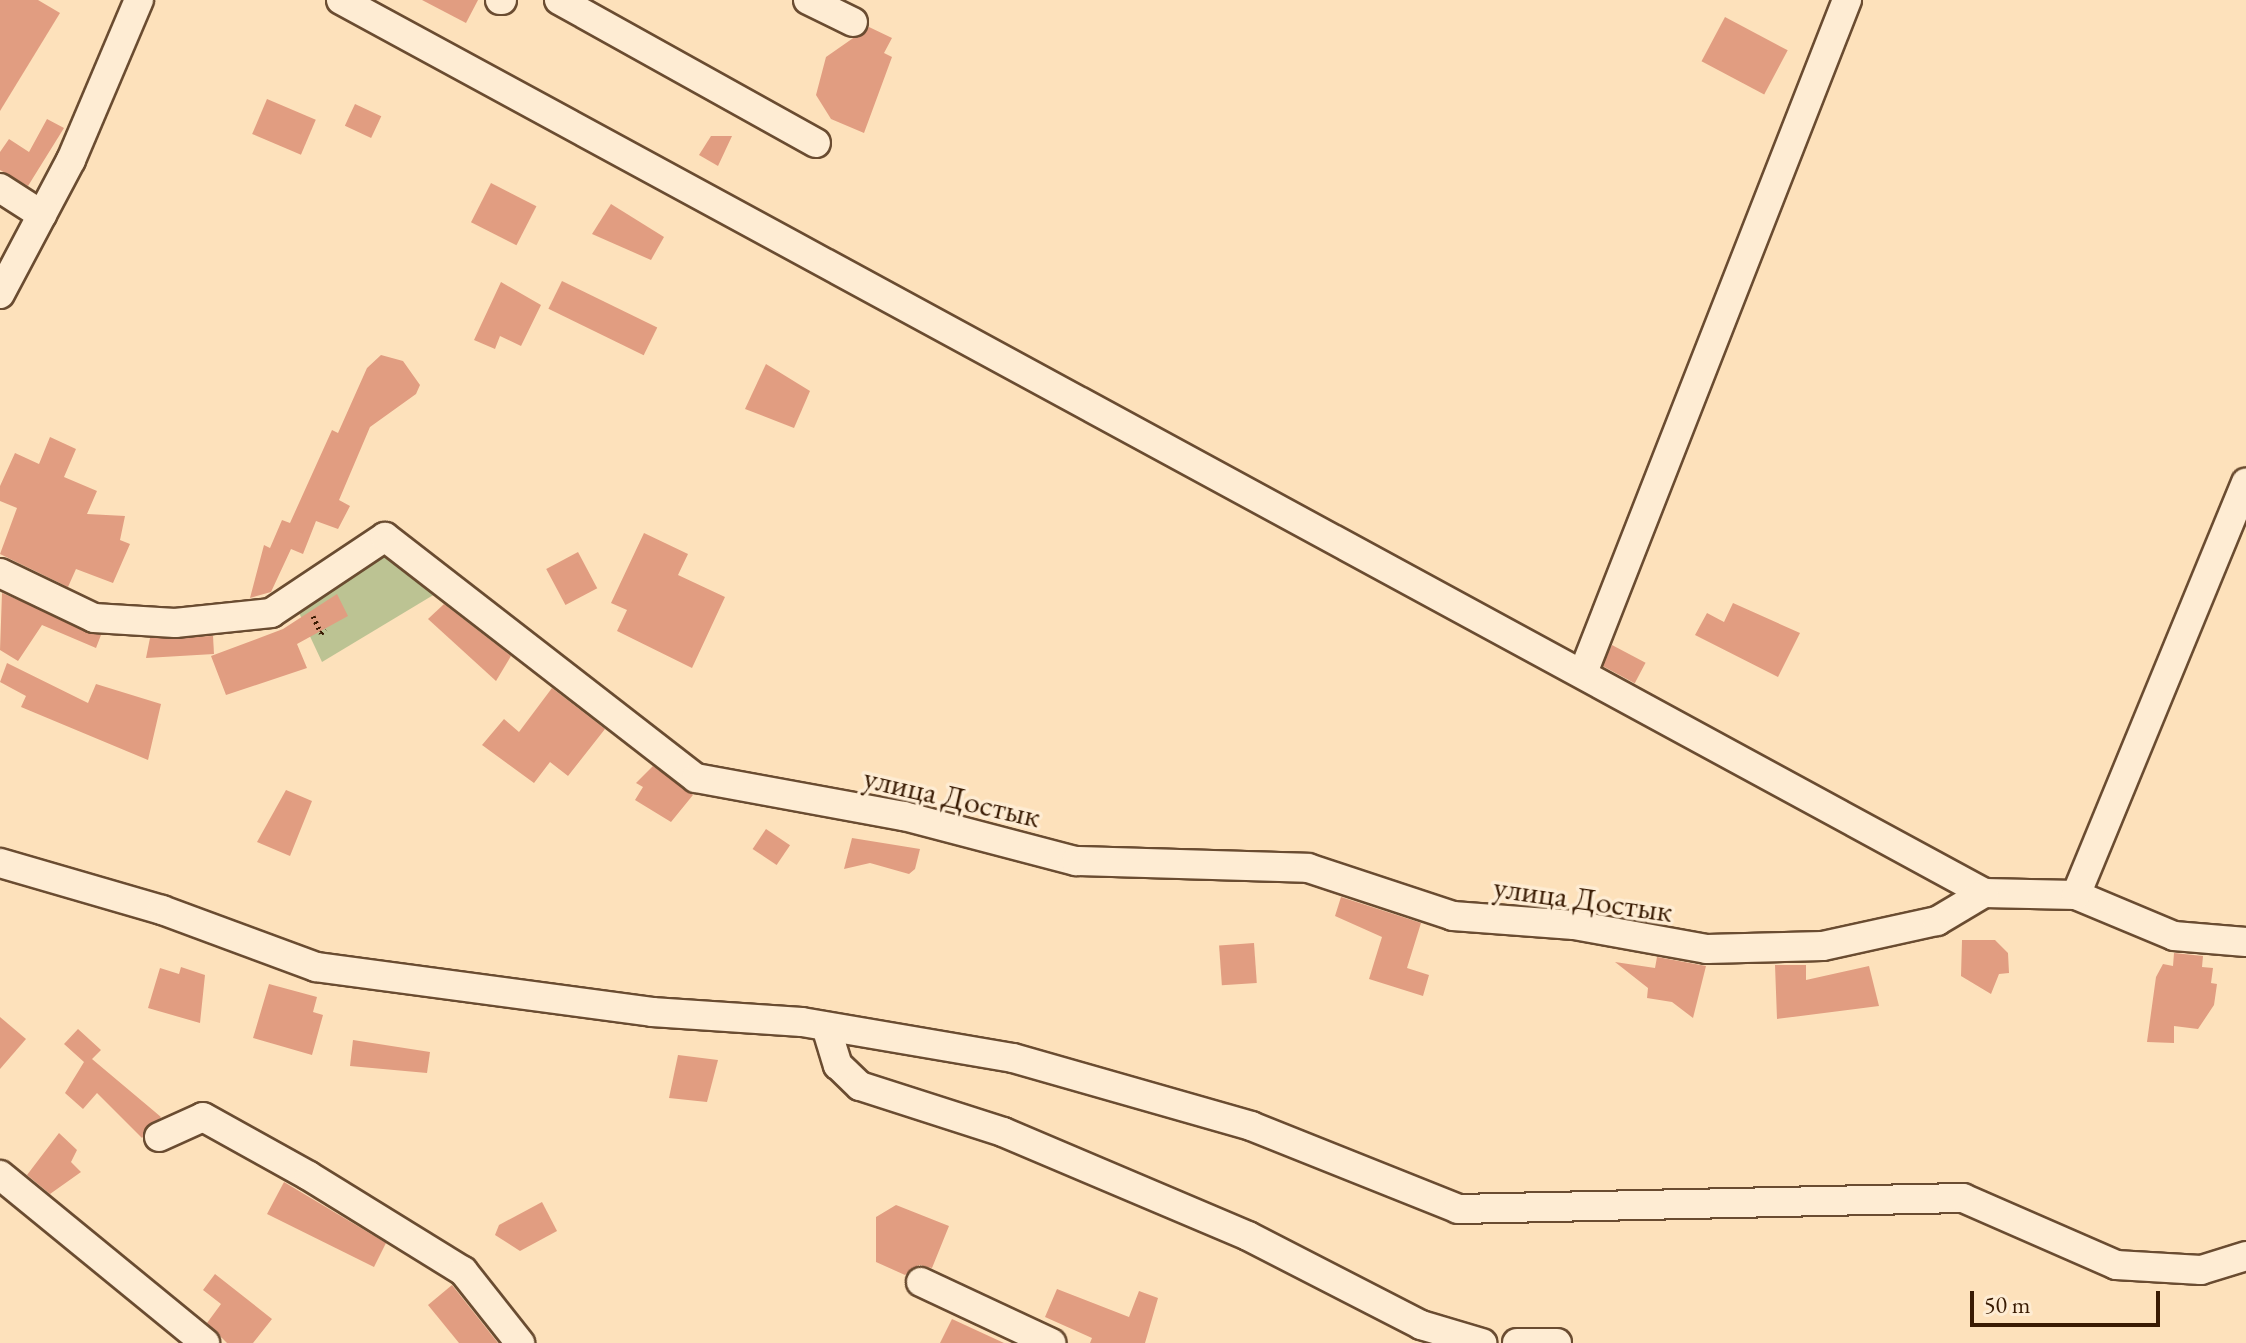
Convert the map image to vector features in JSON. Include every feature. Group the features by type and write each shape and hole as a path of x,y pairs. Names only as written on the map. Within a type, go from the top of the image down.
{"street":[{"path":"0,294 42,215 139,0"},
{"path":"341,0 1984,893 2076,895 2174,936 2246,942"},
{"path":"559,0 816,143"},
{"path":"808,0 853,22"},
{"path":"1583,673 1847,0"},
{"path":"0,188 42,215"},
{"path":"2076,895 2246,483"},
{"name":"улица Достык","path":"0,573 94,618 175,623 271,613 385,537 696,778 904,816 1076,861 1308,868 1453,916 1574,925 1707,949 1842,942 1937,921 1984,893"},
{"path":"0,863 162,910 316,967 940,1043 1170,1102 1458,1209 1963,1198 2116,1265 2187,1271 2246,1256"},
{"path":"827,1030 838,1065 860,1086 1003,1132 1248,1236 1421,1325 1482,1343"},
{"path":"159,1137 203,1117 309,1176 463,1271 520,1343"},
{"path":"0,1175 205,1343"},
{"path":"921,1282 1051,1343"},
{"path":"1517,1343 1557,1343"}],"green space":[{"path":"386,540 445,588 322,662 293,600"}],"building":[{"path":"0,0 38,0 60,13 0,111"},
{"path":"422,0 478,0 466,23"},
{"path":"1725,17 1788,50 1764,94 1702,61"},
{"path":"869,27 892,38 884,53 892,57 864,133 831,119 816,95 826,57"},
{"path":"267,99 316,120 301,155 252,134"},
{"path":"355,104 381,116 371,138 345,126"},
{"path":"47,119 64,128 28,186 0,170 0,152 9,139 29,152"},
{"path":"711,136 732,136 718,166 699,155"},
{"path":"491,183 536,206 516,245 471,222"},
{"path":"611,204 664,237 651,260 592,234"},
{"path":"562,281 657,327 644,355 548,309"},
{"path":"501,282 541,305 521,346 500,336 495,349 474,340"},
{"path":"381,355 403,361 420,385 416,394 370,427 339,500 350,506 338,529 316,521 303,554 291,549 271,592 250,598 264,545 270,548 282,520 290,523 332,430 338,433 367,368"},
{"path":"766,364 810,391 794,428 745,409"},
{"path":"50,437 76,449 64,477 97,491 87,514 125,516 120,540 130,544 113,583 76,569 68,587 0,554 17,508 0,501 0,486 15,453 39,464"},
{"path":"644,533 688,554 678,575 725,597 692,668 617,631 627,610 611,603"},
{"path":"578,552 597,588 565,605 546,569"},
{"path":"2,593 101,635 96,648 42,625 18,661 0,650"},
{"path":"337,594 348,616 297,644 307,668 226,695 211,656 283,629"},
{"path":"1733,603 1800,633 1778,677 1695,635 1707,613 1724,622"},
{"path":"444,604 511,656 496,681 428,619"},
{"path":"213,636 214,654 146,658 150,638"},
{"path":"1612,645 1646,663 1635,683 1601,665"},
{"path":"7,663 88,703 96,684 161,704 148,760 21,707 26,696 0,682"},
{"path":"552,688 605,729 568,776 550,762 534,783 482,745 504,719 519,732"},
{"path":"653,766 693,795 671,822 635,800 643,787 636,783"},
{"path":"286,790 312,801 290,856 257,842"},
{"path":"766,829 790,845 777,865 753,849"},
{"path":"852,838 920,849 915,869 909,874 870,863 844,869"},
{"path":"1341,897 1421,923 1407,968 1429,975 1423,996 1369,979 1382,937 1335,916"},
{"path":"1962,940 1995,940 2008,953 2009,973 1999,974 1991,994 1961,976"},
{"path":"1254,943 1257,983 1222,985 1219,945"},
{"path":"2174,953 2203,956 2202,967 2213,968 2211,983 2217,984 2214,1005 2198,1029 2174,1026 2174,1043 2147,1042 2156,977 2163,964 2173,966"},
{"path":"1657,957 1706,966 1693,1018 1672,1002 1647,998 1648,988 1615,962 1655,968"},
{"path":"1775,965 1806,965 1806,980 1869,966 1879,1006 1777,1019"},
{"path":"181,967 205,975 200,1023 148,1008 160,968 179,974"},
{"path":"269,984 317,997 313,1012 323,1015 312,1055 253,1038"},
{"path":"0,1017 26,1039 0,1069"},
{"path":"78,1029 101,1050 92,1059 161,1117 142,1138 97,1093 83,1109 65,1093 84,1062 64,1044"},
{"path":"353,1040 430,1052 427,1073 350,1066"},
{"path":"678,1055 718,1060 707,1102 669,1098"},
{"path":"59,1133 77,1150 71,1162 81,1172 50,1194 27,1175"},
{"path":"284,1182 386,1243 374,1267 267,1214"},
{"path":"542,1202 557,1231 520,1251 495,1235 499,1225"},
{"path":"896,1205 949,1226 932,1268 919,1265 905,1275 876,1262 876,1217"},
{"path":"215,1274 272,1319 253,1343 227,1343 207,1323 221,1304 203,1290"},
{"path":"452,1285 498,1343 459,1343 428,1305"},
{"path":"1057,1289 1129,1317 1139,1291 1158,1298 1145,1343 1090,1343 1092,1338 1045,1317"},
{"path":"952,1319 1004,1343 940,1343"}]}
